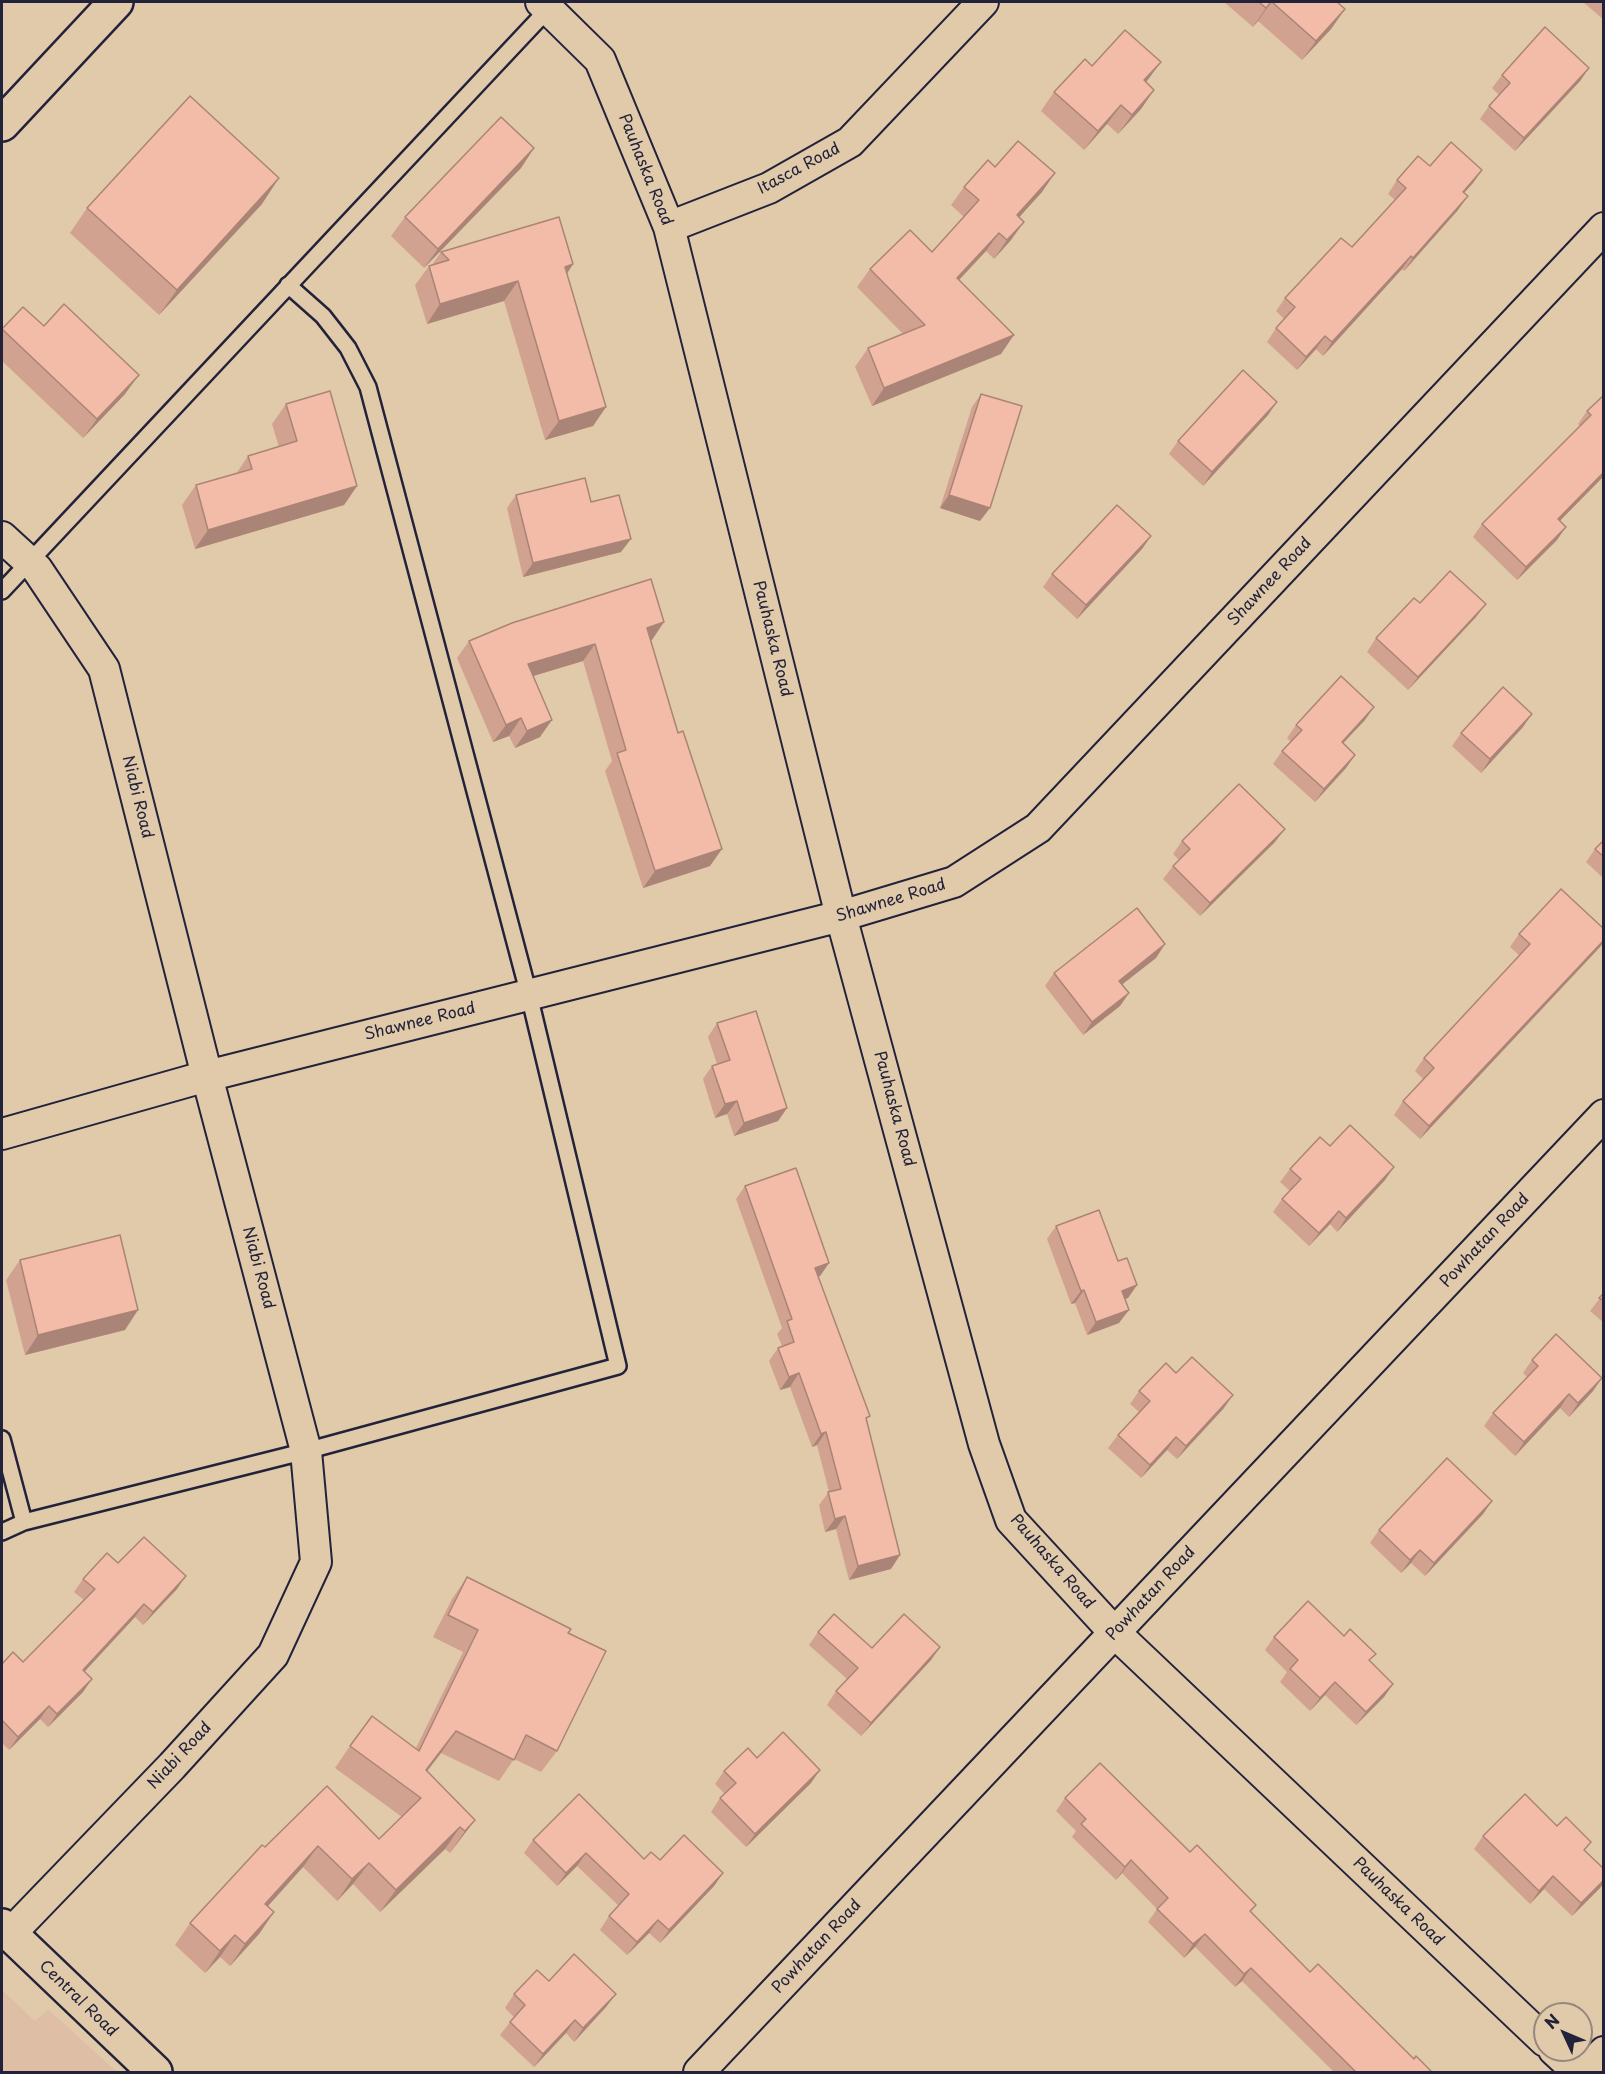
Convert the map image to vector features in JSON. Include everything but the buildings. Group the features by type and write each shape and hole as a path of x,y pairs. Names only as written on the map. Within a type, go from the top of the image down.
{"main road":[{"path":"2,124 116,2"},
{"name":"Central Road","path":"6,1930 155,2073"}],"street":[{"name":"Itasca Road","path":"669,227 769,188 850,142 983,2"},
{"name":"Pauhaska Road","path":"548,4 600,60 669,227 841,916 984,1444 1011,1520 1114,1632 1533,2030"},
{"name":"Shawnee Road","path":"2,1134 207,1076 841,916 954,882 1038,828 1604,228"},
{"name":"Niabi Road","path":"2,537 37,569 104,669 207,1076 306,1451 316,1562 273,1655 172,1766 6,1930"},
{"name":"Powhatan Road","path":"699,2073 1604,1115"},
{"path":"1584,2073 1604,2052"},
{"path":"1567,2062 1578,2073"}],"lane":[{"path":"2,591 548,4"},
{"path":"2,1532 24,1522 306,1451 618,1366 529,995 368,387 348,348 323,316 288,285"},
{"path":"2,1439 24,1522"}],"shaded area":[{"path":"2,1990 35,2021 48,2009 117,2072 2,2072"}]}
